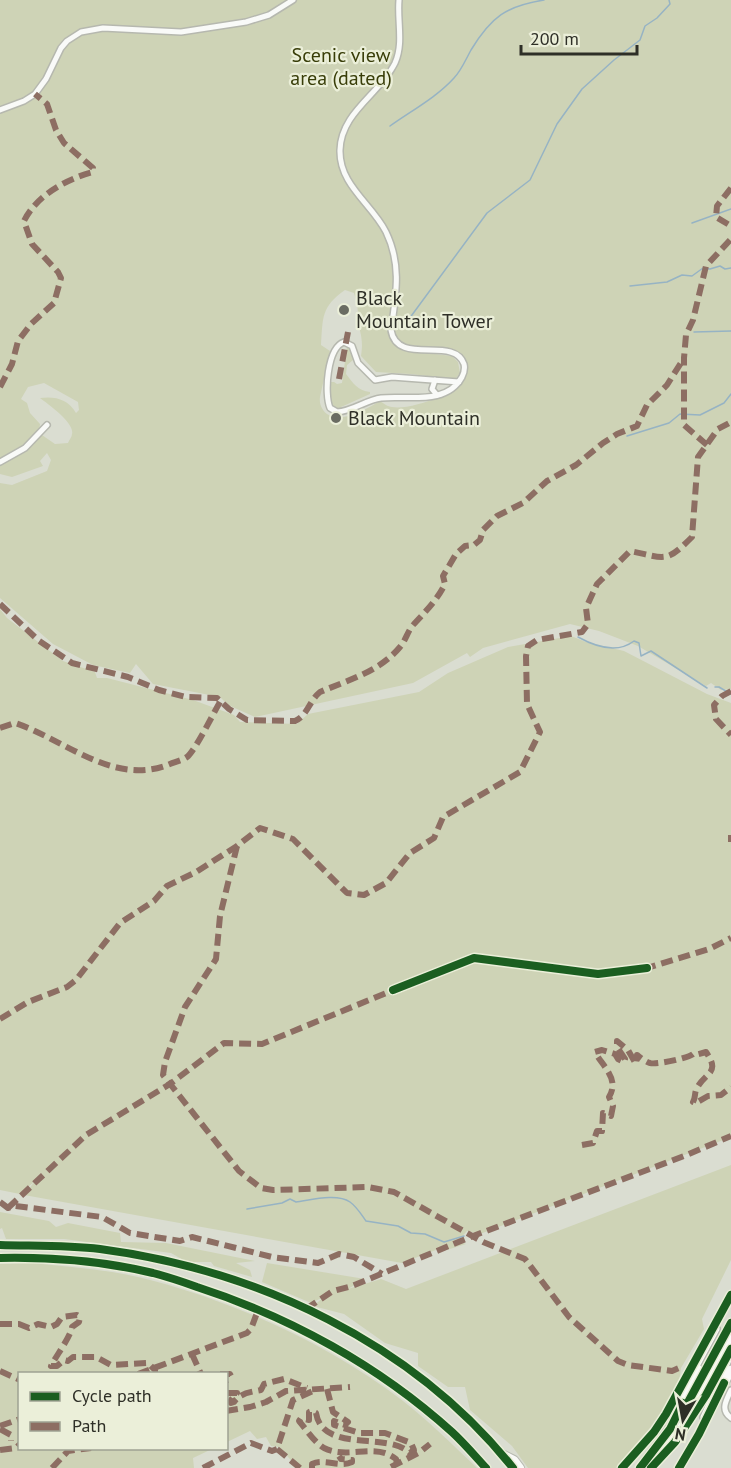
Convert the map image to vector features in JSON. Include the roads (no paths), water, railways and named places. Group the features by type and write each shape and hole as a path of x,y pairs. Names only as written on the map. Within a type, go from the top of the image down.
{"highway":[{"path":"622,1468 654,1432 680,1391 731,1295"},
{"path":"640,1468 691,1398 731,1323"},
{"path":"651,1468 693,1408 731,1337"},
{"path":"670,1429 711,1340"},
{"path":"664,1452 675,1442 702,1401 731,1349"},
{"path":"679,1468 731,1370"},
{"path":"502,1454 514,1460 520,1468"}],"main road":[{"path":"2,1245 99,1249 159,1259 236,1281 314,1312 358,1335 420,1376 462,1413 513,1468"},
{"path":"0,1258 96,1263 155,1273 229,1297 305,1330 355,1360 406,1394 445,1426 486,1468"}],"street":[{"path":"0,110 24,101 39,90 66,41 81,32 103,28 181,32 246,22 269,15 293,0"},
{"path":"399,0 400,41 397,56 389,72 348,123 340,143 340,159 345,176 381,223 395,258 398,288 392,336 405,348 455,354 462,360 465,369 459,381 430,398 381,398 338,412 330,408 326,394 334,350 344,342 352,346 356,359 373,379 392,376 459,381"},
{"path":"437,380 432,389 438,395"},
{"path":"437,380 442,387 438,395"},
{"path":"0,462 25,448 47,425"},
{"path":"654,1432 660,1428 676,1403 731,1301"},
{"path":"689,1452 731,1356"},
{"path":"731,1390 724,1409 731,1418"}],"waterway":[{"path":"390,126 447,85 459,72 478,39 493,21 509,10 544,0"},
{"path":"409,319 487,213 530,180 557,124 582,89 640,40 645,26 657,18 670,4 669,0"},
{"path":"692,223 731,209"},
{"path":"630,286 667,282 682,275 692,276 703,268 710,269 720,266 725,269 731,268"},
{"path":"694,332 731,331"},
{"path":"627,436 669,423 680,414 700,415 724,403 731,394"},
{"path":"578,637 606,648 621,647 634,641 639,643 641,656 651,651 707,688"},
{"path":"715,687 731,694"},
{"path":"247,1209 282,1203 290,1199 296,1202 338,1198 345,1199 352,1204 366,1221 398,1226 411,1233 425,1234 444,1242 464,1236"}],"place":[{"name":"Black Mountain Tower","path":"344,310"},
{"name":"Black Mountain","path":"336,418"}],"park label":[{"name":"Scenic view area (dated)","path":"341,66"}]}
